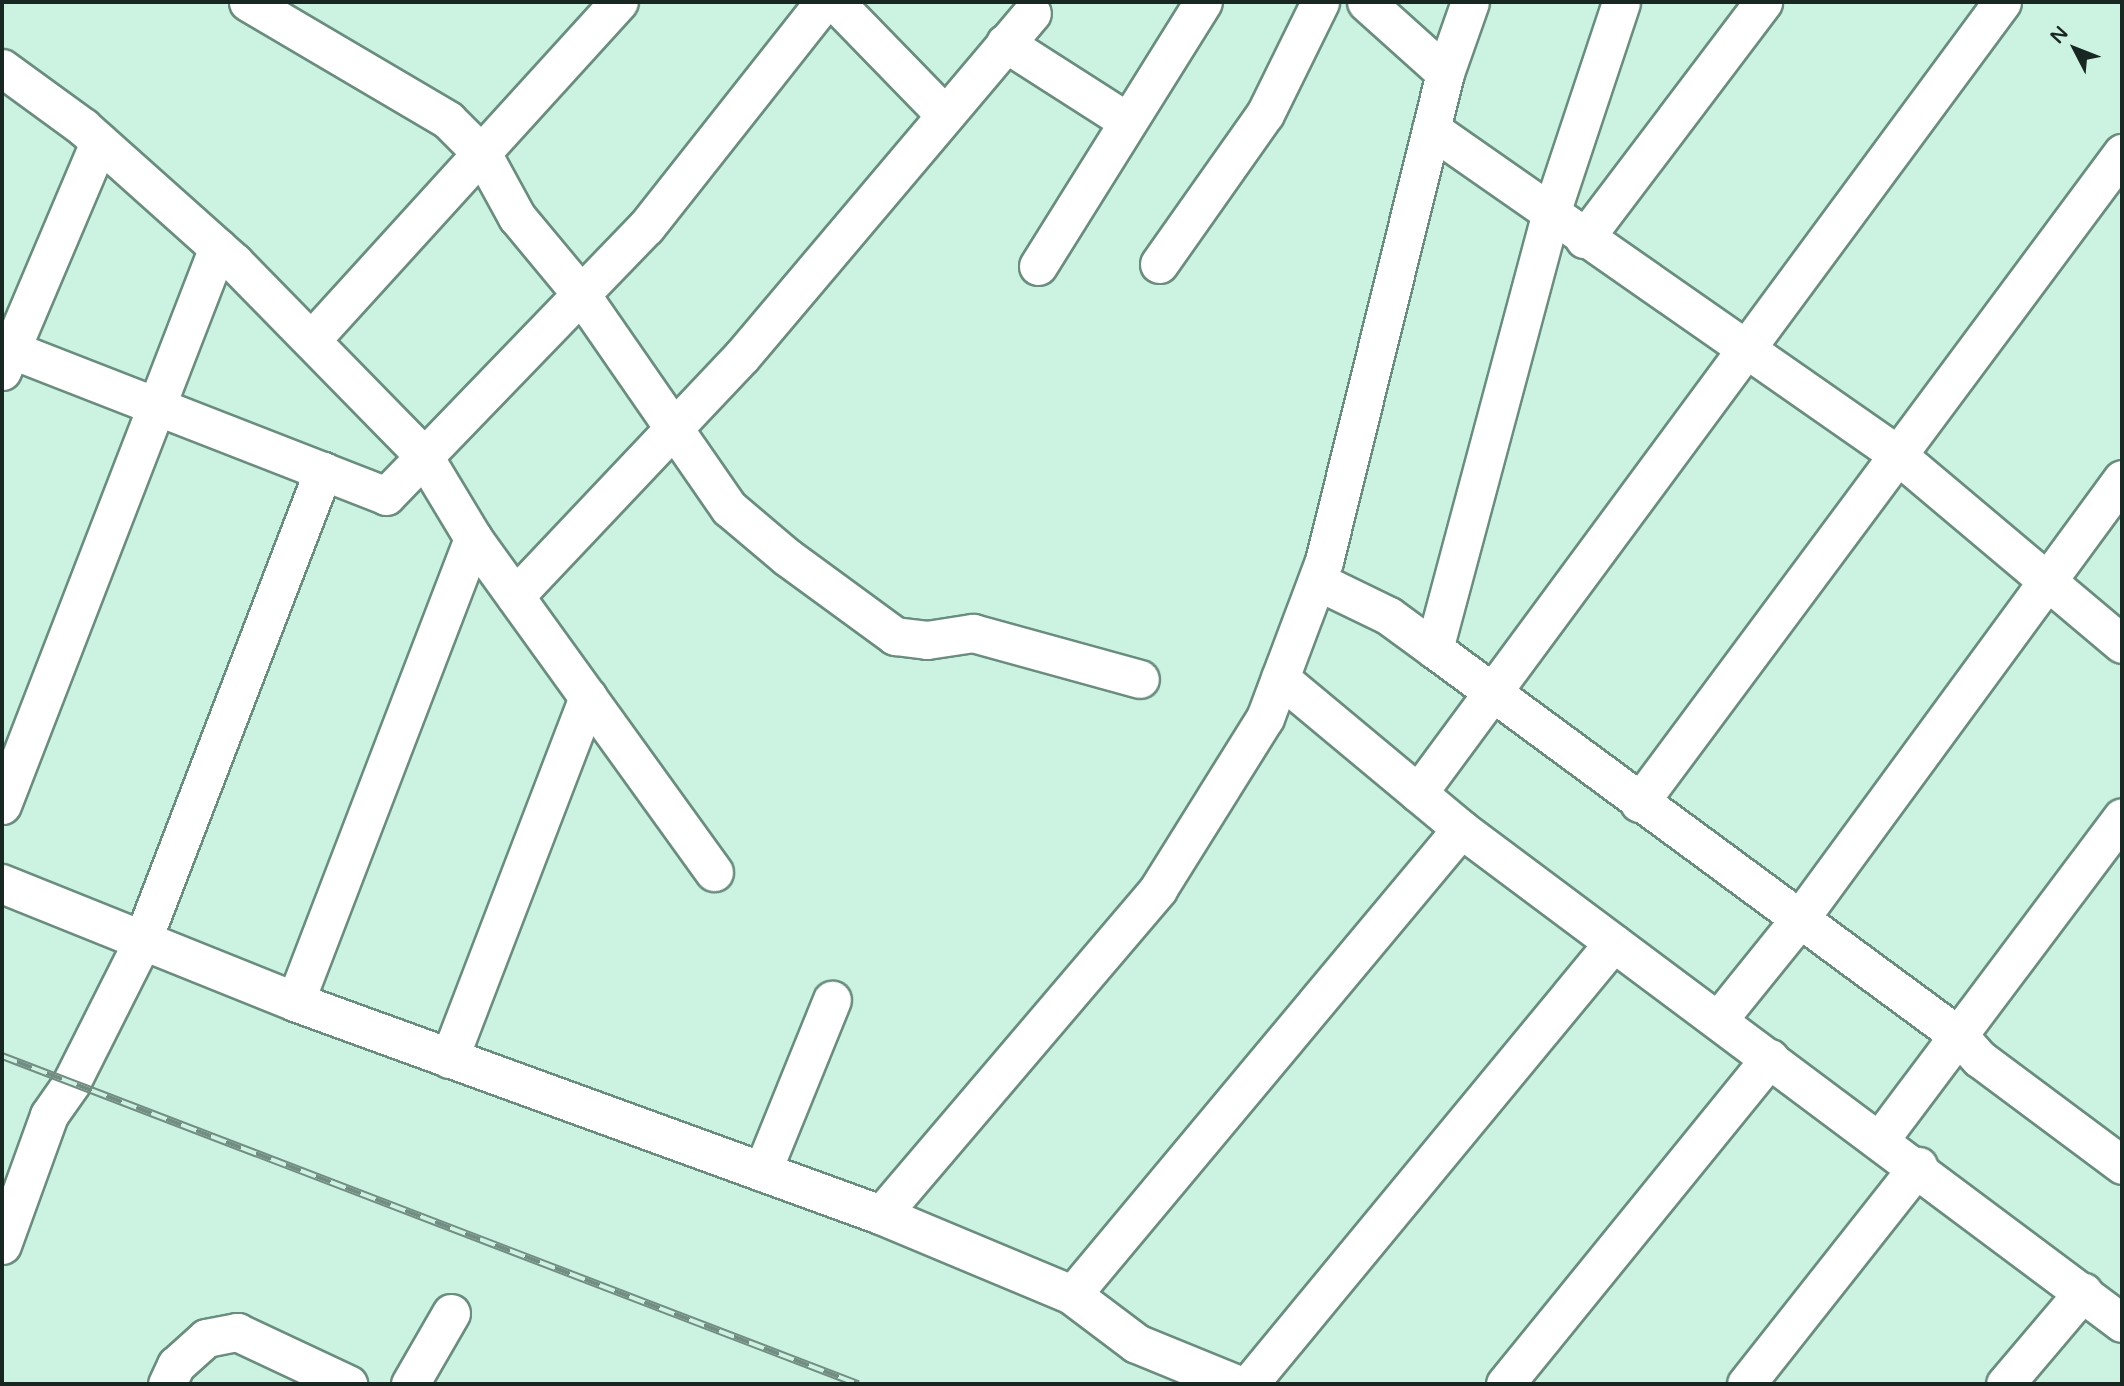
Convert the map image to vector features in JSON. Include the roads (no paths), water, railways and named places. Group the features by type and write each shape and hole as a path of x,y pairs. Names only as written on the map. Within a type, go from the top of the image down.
{"street":[{"path":"248,2 448,120 483,155 517,217 580,293 729,508 895,636 927,640 973,633 1140,679"},
{"path":"312,339 483,155 619,2"},
{"path":"99,142 5,356 161,408 386,496 646,227 824,2"},
{"path":"835,2 945,115"},
{"path":"1038,266 1124,118 1203,2"},
{"path":"1159,264 1265,114 1320,2"},
{"path":"1366,2 1446,73"},
{"path":"881,1215 1158,889 1265,718 1317,581 1431,129 1446,73 1470,2"},
{"path":"1434,649 1550,216 1620,2"},
{"path":"1584,239 1763,2"},
{"path":"1418,793 2002,2"},
{"path":"515,596 673,430 1032,13"},
{"path":"1004,43 1124,118"},
{"path":"2,68 99,142 218,247 312,339 423,455 473,538 714,872"},
{"path":"1431,129 1550,216 1894,452 2122,644"},
{"path":"1639,803 1894,452 2122,153"},
{"path":"2,805 161,408 218,247"},
{"path":"2,1245 48,1115 72,1083 141,944 323,471"},
{"path":"1718,1020 1798,921 2122,479"},
{"path":"295,1003 473,538"},
{"path":"1317,581 1389,617 1434,649 1798,921 1959,1036 1980,1059 2117,1150"},
{"path":"1280,678 1461,829 1881,1138 2122,1323"},
{"path":"449,1059 588,697"},
{"path":"1881,1138 2122,817"},
{"path":"1072,1295 1461,829"},
{"path":"2,884 141,944 295,1003 881,1215 1072,1295 1137,1344 1235,1384"},
{"path":"1249,1384 1613,943"},
{"path":"762,1172 832,1000"},
{"path":"1505,1384 1770,1058"},
{"path":"1746,1384 1918,1166"},
{"path":"2005,1384 2082,1292"},
{"path":"410,1384 451,1313"},
{"path":"167,1384 176,1365 206,1338 237,1332 348,1384"}],"railway":[{"path":"2,1056 858,1384"}]}
